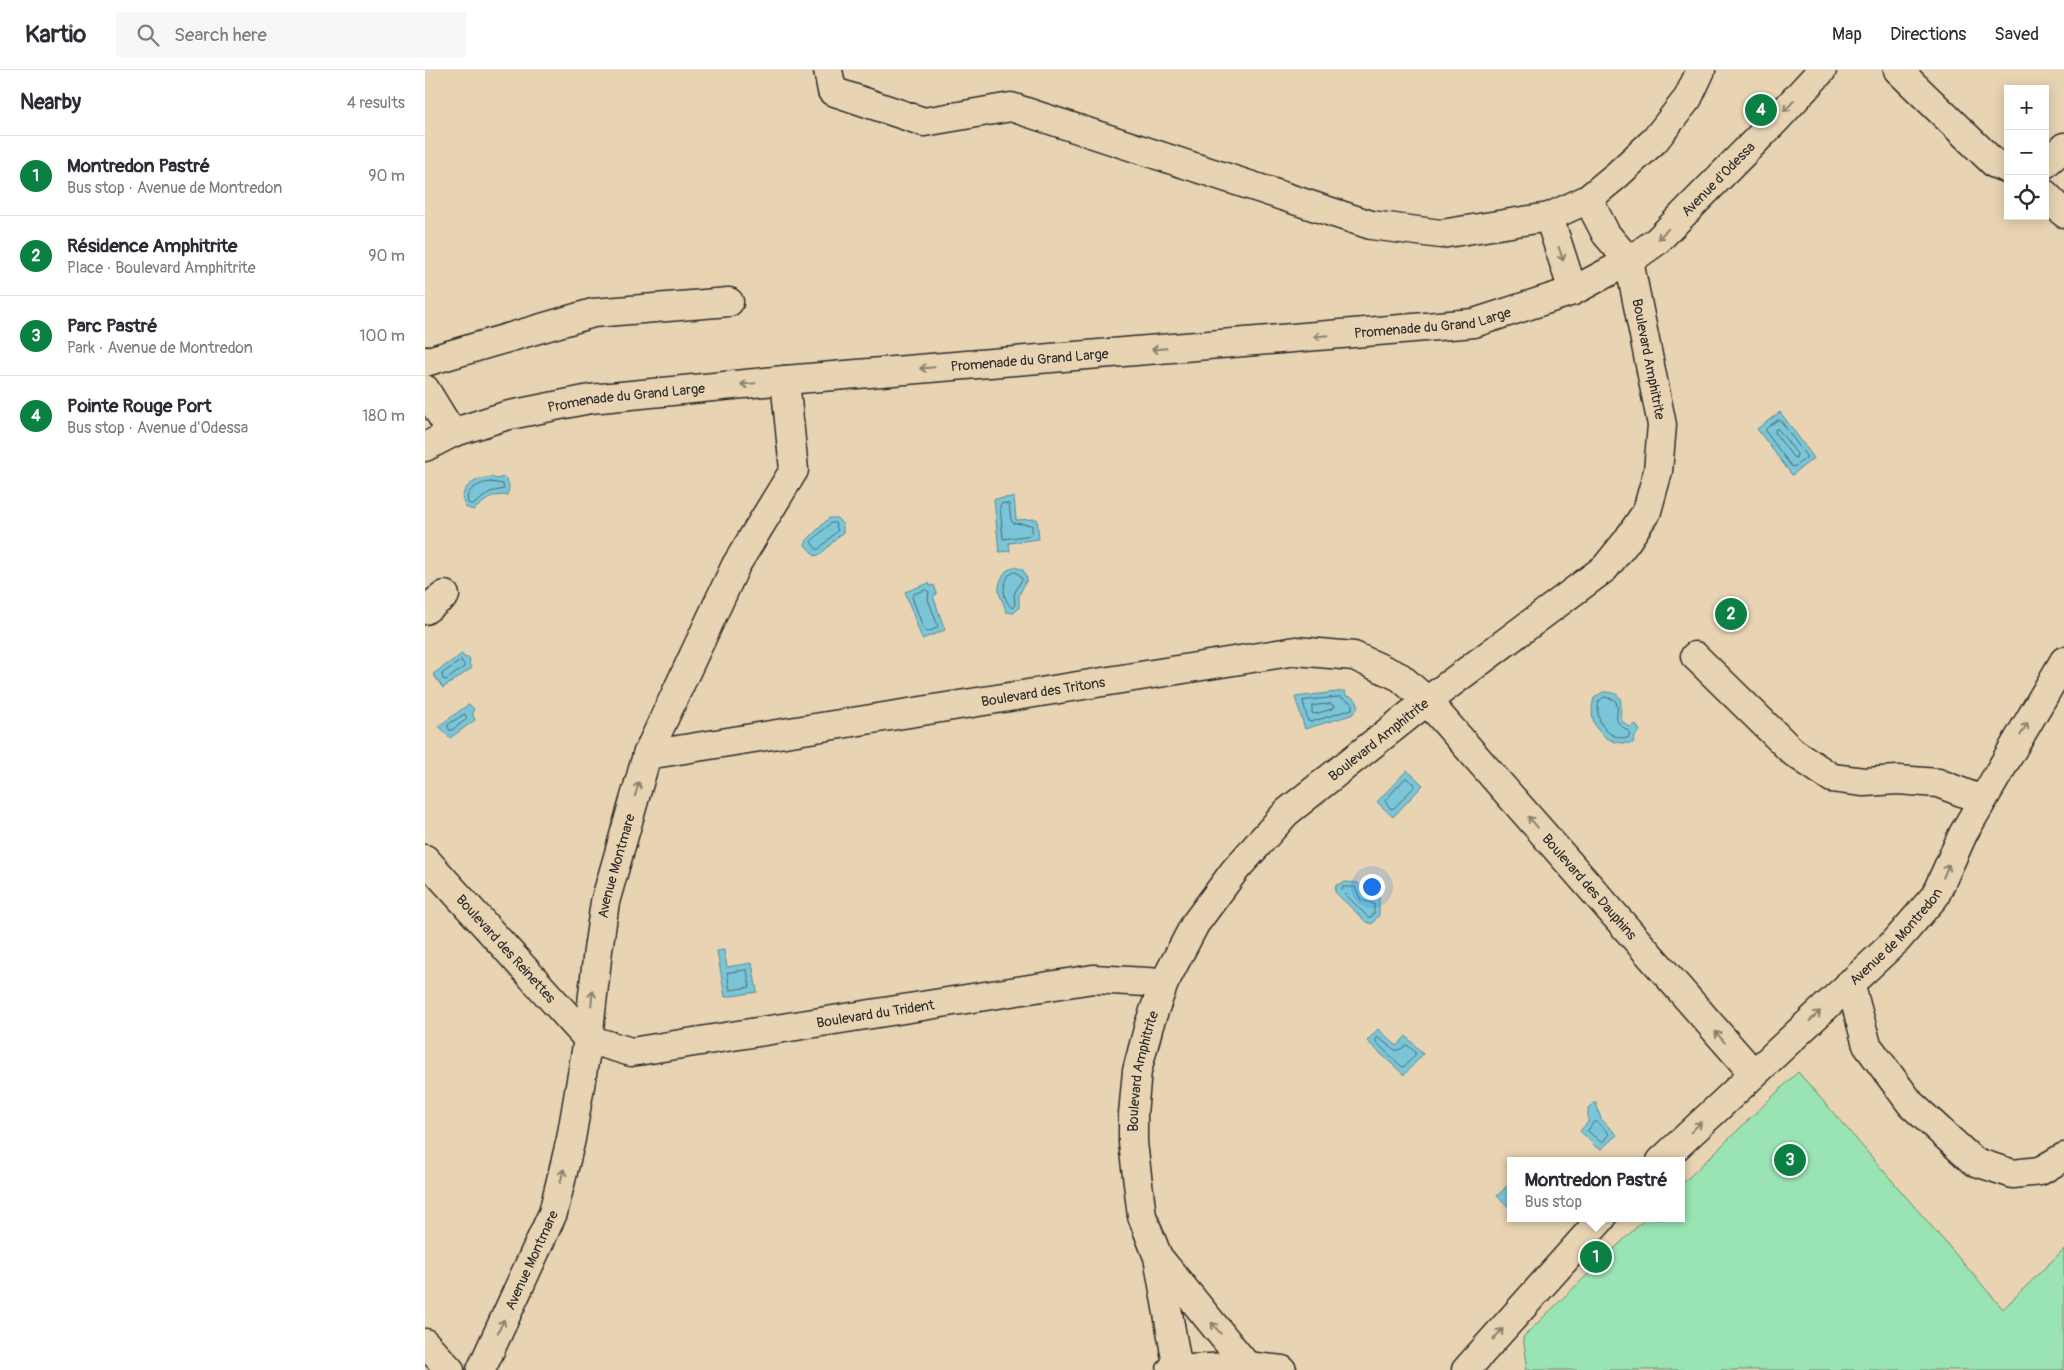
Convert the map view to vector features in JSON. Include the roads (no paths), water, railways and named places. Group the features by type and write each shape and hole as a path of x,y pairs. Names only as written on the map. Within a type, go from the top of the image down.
{"street":[{"path":"827,70 832,91 924,122 1011,107 1371,225 1441,234 1549,217 1588,199 1655,140 1688,98 1701,70"},
{"name":"Avenue d'Odessa","path":"1629,261 1657,241 1822,70"},
{"path":"1898,70 1995,164 2004,167"},
{"path":"2049,160 2064,147"},
{"path":"2049,198 2064,213"},
{"path":"1588,199 1606,234 1629,261"},
{"path":"1549,217 1573,291"},
{"name":"Promenade du Grand Large","path":"425,447 453,433 505,416 589,399 785,380 1474,323 1573,291 1629,261"},
{"name":"Boulevard Amphitrite","path":"1179,1370 1158,1257 1142,1216 1133,1143 1133,1114 1137,1071 1149,1025 1164,983 1195,924 1235,870 1287,812 1427,701 1605,568 1647,511 1658,471 1662,425 1629,261"},
{"path":"425,362 593,313 729,302"},
{"name":"Avenue Montmare","path":"481,1370 553,1213 571,1139 588,1039 605,902 647,755 736,565 794,470 785,380"},
{"path":"425,389 453,433"},
{"name":"Boulevard des Tritons","path":"647,755 1296,650 1354,656 1400,677 1427,701"},
{"path":"1695,656 1793,752 1832,778 1864,782 1898,780 1938,783 1982,800"},
{"name":"Avenue de Montredon","path":"1665,1157 1897,940 1935,896 1963,834 2064,661"},
{"name":"Boulevard des Dauphins","path":"1427,701 1753,1073"},
{"name":"Boulevard des Reinettes","path":"425,858 588,1039"},
{"name":"Boulevard du Trident","path":"588,1039 631,1052 1093,979 1164,983"},
{"path":"1850,984 1867,1044 1911,1104 1973,1161 2013,1174 2040,1171 2064,1157"},
{"path":"1466,1370 1598,1222"},
{"name":"Boulevard Amphitrite","path":"1158,1257 1247,1366"},
{"path":"425,1342 450,1370"},
{"path":"1171,1370 1247,1366 1282,1370"}],"water":[{"path":"1780,412 1814,458 1792,475 1757,429"},
{"path":"492,477 496,479 504,477 506,479 509,485 507,495 492,496 473,510 465,507 462,497 467,488 477,480"},
{"path":"1014,497 1016,520 1037,519 1039,539 1009,543 1010,551 999,552 994,499"},
{"path":"829,518 837,518 843,525 843,532 821,554 815,556 805,545 807,540"},
{"path":"1015,567 1023,570 1027,579 1019,595 1019,608 1014,613 1006,612 999,588 1006,571"},
{"path":"929,583 930,586 934,585 937,594 933,596 945,630 922,639 905,592"},
{"path":"462,654 465,658 468,657 470,659 469,664 472,668 443,688 433,674"},
{"path":"1345,691 1346,696 1354,698 1358,703 1357,709 1351,715 1305,729 1295,697"},
{"path":"1603,692 1617,694 1621,701 1622,721 1630,727 1636,724 1640,731 1635,736 1633,743 1623,743 1606,738 1595,726 1592,708 1594,698"},
{"path":"469,704 474,709 472,713 475,720 450,738 439,726"},
{"path":"1407,770 1423,785 1393,817 1377,802"},
{"path":"1346,882 1358,883 1368,897 1379,897 1379,915 1372,924 1366,922 1335,892 1336,885"},
{"path":"724,950 727,967 752,963 757,992 725,997 717,951"},
{"path":"1378,1029 1397,1046 1406,1036 1423,1054 1404,1075 1367,1041"},
{"path":"1593,1103 1596,1103 1601,1119 1617,1135 1601,1149 1597,1148 1580,1131 1588,1122 1588,1108"},
{"path":"1507,1186 1507,1205 1497,1196"}],"place":[{"name":"Pointe Rouge Port","path":"1761,110"},
{"name":"Résidence Amphitrite","path":"1731,614"},
{"name":"Parc Pastré","path":"1790,1160"},
{"name":"Montredon Pastré","path":"1596,1257"}]}
